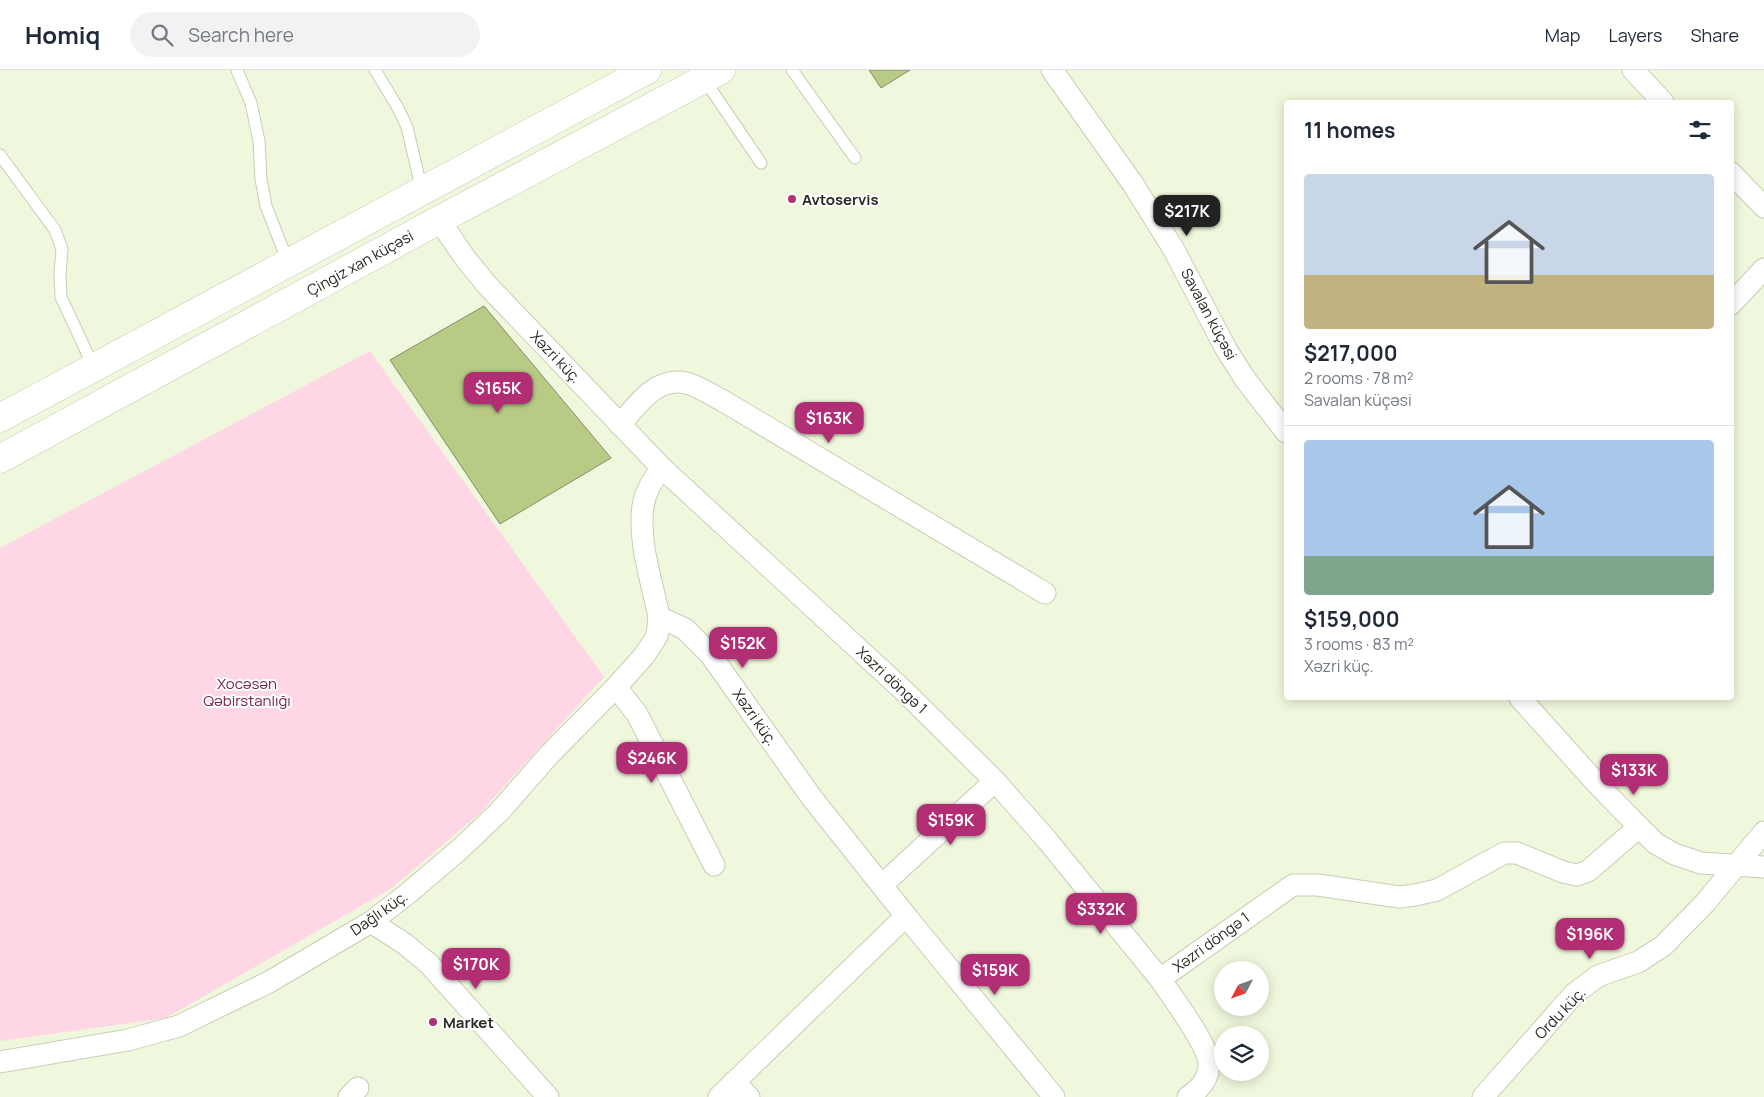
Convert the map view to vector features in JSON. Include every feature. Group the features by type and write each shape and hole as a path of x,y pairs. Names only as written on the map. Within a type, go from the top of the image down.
{"main road":[{"path":"0,418 647,70"},
{"name":"Çingiz xan küçəsi","path":"0,459 439,220 712,75"}],"street":[{"name":"Savalan küçəsi","path":"1052,70 1133,184 1174,250 1226,349 1245,379 1284,429"},
{"path":"1640,73 1661,100"},
{"path":"1734,176 1764,207"},
{"name":"Xəzri küç.","path":"439,220 465,258 487,285 662,468"},
{"path":"1734,301 1764,269"},
{"path":"620,425 649,392 666,383 686,383 725,402 1045,593"},
{"path":"659,617 644,545 643,505 651,482 662,468"},
{"name":"Xəzri döngə 1","path":"662,468 903,690 995,781 1047,840 1160,979 1292,885 1318,886 1399,897 1414,896 1436,890 1504,854 1517,853 1563,872 1576,874 1588,871 1639,827"},
{"name":"Xəzri küç.","path":"659,617 685,629 710,654 812,798 1054,1097"},
{"name":"Dağlı küç.","path":"0,1062 128,1040 179,1026 269,982 371,922 466,844 500,811 549,755 644,656 657,636 659,617"},
{"path":"616,687 637,714 714,865"},
{"path":"1522,700 1599,786 1655,843 1674,854 1701,863 1764,867"},
{"path":"882,885 995,781"},
{"name":"Ordu küç.","path":"1483,1097 1574,994 1598,976 1638,962 1663,946 1706,903 1764,832"},
{"path":"719,1097 906,916"},
{"path":"371,922 405,944 428,964 548,1097"},
{"path":"1160,979 1205,1048 1209,1065 1206,1079 1196,1092 1188,1097"},
{"path":"734,1082 749,1097"}],"lane":[{"path":"236,70 251,104 259,141 261,179 266,206 288,262"},
{"path":"375,70 407,127 422,191"},
{"path":"792,70 855,158"},
{"path":"712,75 761,163"},
{"path":"0,155 55,230 62,249 61,297 94,368"}],"green space":[{"name":"Xocəsən Qəbirstanlığı","path":"370,351 604,677 479,814 392,888 166,1018 0,1041 0,548"}],"building":[{"path":"869,70 910,70 881,88"},
{"path":"484,306 611,458 500,524 390,360"}],"place":[{"name":"Avtoservis","path":"792,199"},
{"name":"Market","path":"433,1022"}]}
